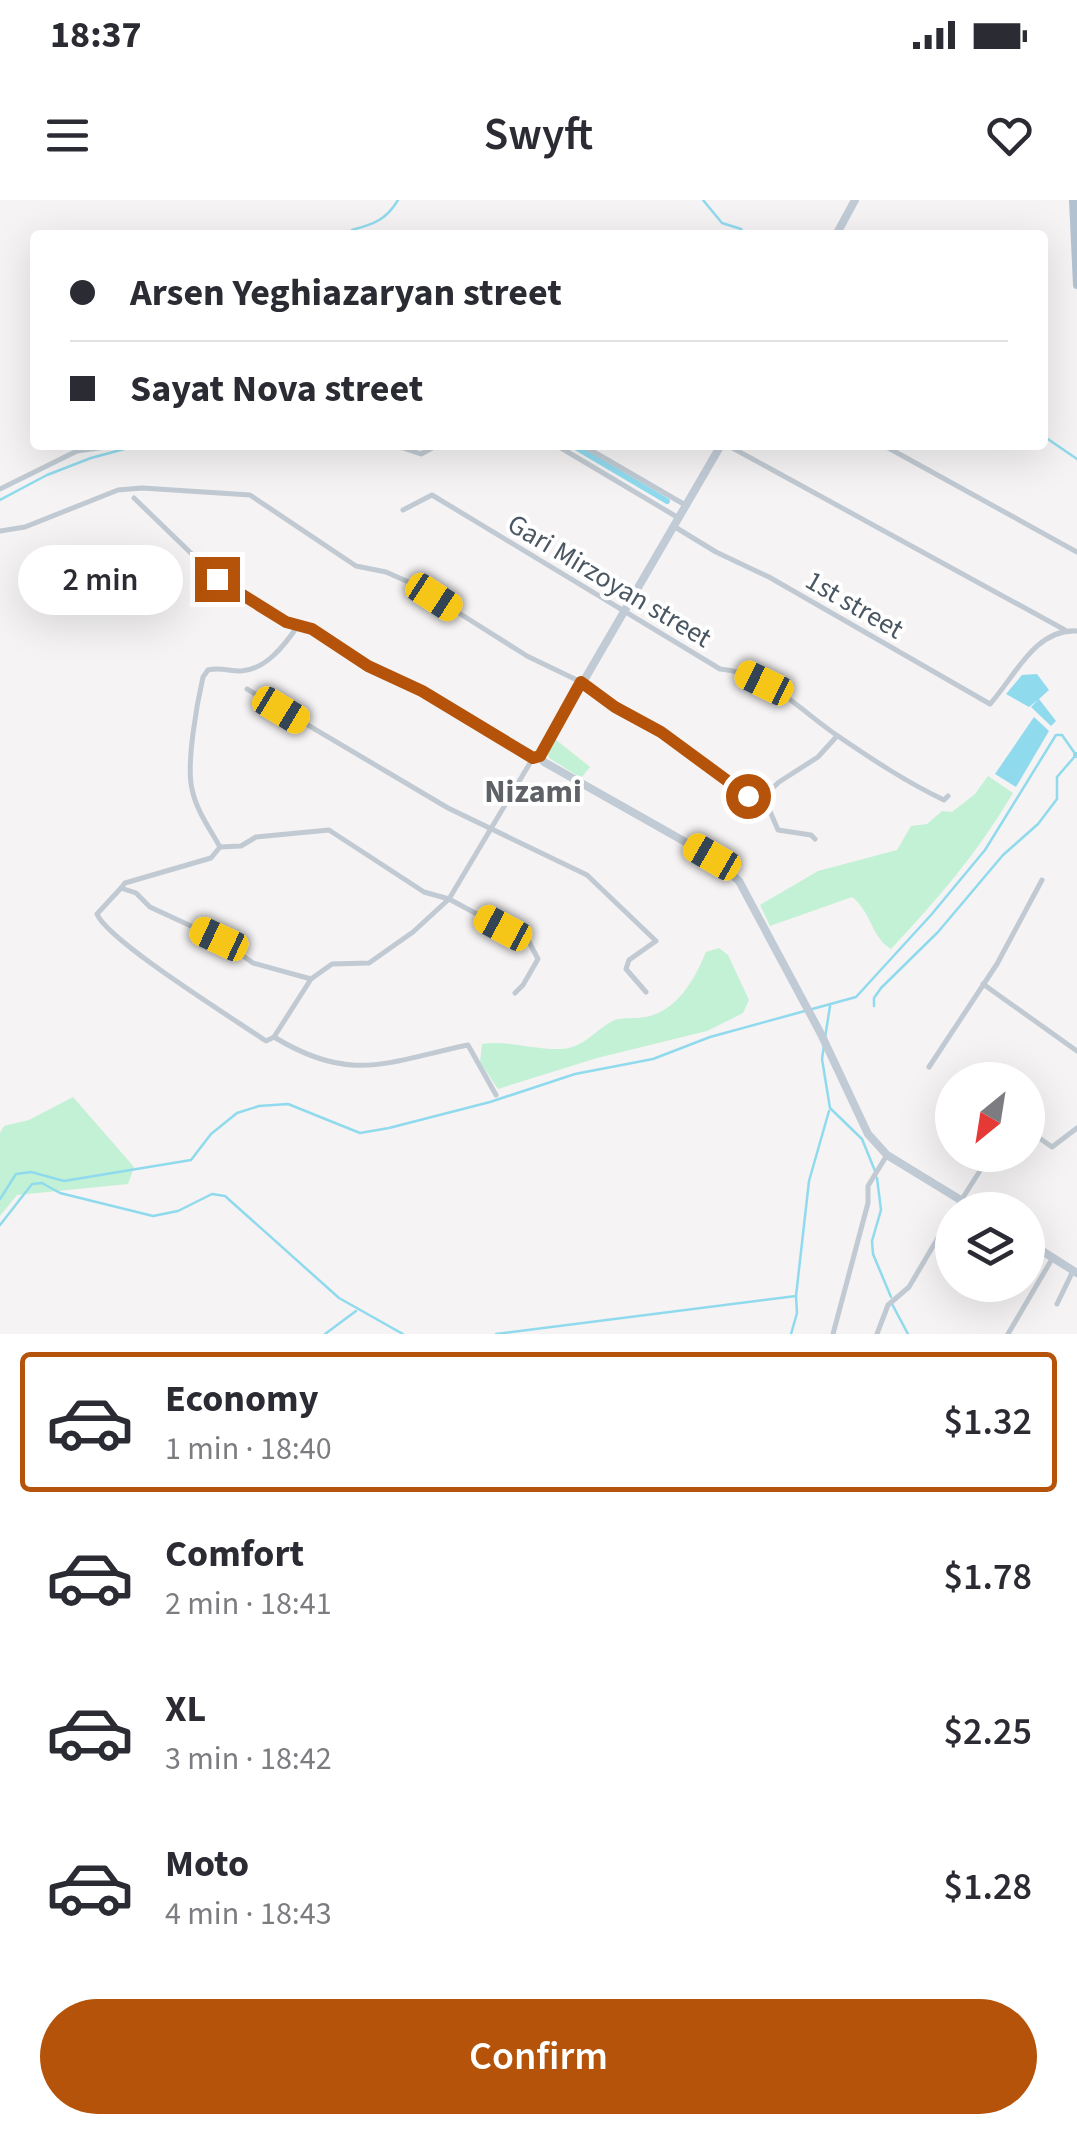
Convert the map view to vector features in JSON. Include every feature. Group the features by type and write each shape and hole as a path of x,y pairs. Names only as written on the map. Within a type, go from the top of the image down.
{"main road":[{"path":"839,230 854,200"},
{"path":"1073,200 1077,285"},
{"path":"721,450 626,614 536,757 712,857 730,872 754,905 868,1134 887,1155 948,1192"},
{"path":"1045,1253 1075,1272"}],"street":[{"path":"0,490 84,450"},
{"name":"1st street","path":"564,450 716,552 769,577 990,704 1030,652 1066,630"},
{"path":"591,450 687,506"},
{"path":"733,450 1066,630 1077,631"},
{"path":"892,450 1077,552"},
{"path":"0,531 26,527 118,490 250,495 356,566 386,572 413,584 527,656 581,682 615,707 670,738 724,781 770,809 778,830 811,834 815,840"},
{"name":"Gari Mirzoyan street","path":"403,510 432,496 720,669 738,670 788,696 837,736 926,792 944,800 948,796"},
{"path":"134,498 227,588 297,627 312,629 368,666 422,691 536,757 449,899 370,963 332,964 311,978 274,1037 266,1042 140,956 101,924 97,914 125,884 211,858 220,847 240,846 256,836 330,830 424,892 449,899 526,936 538,959 524,985 515,992"},
{"path":"220,847 201,814 192,788 190,764 203,676 208,670 247,670 263,663 297,627"},
{"path":"247,689 491,831 587,875 656,941 629,960 626,969 646,992"},
{"path":"758,802 778,782 818,757 837,736"},
{"path":"928,1067 983,984 1042,880"},
{"path":"121,888 136,893 150,907 219,939 253,963 311,978"},
{"path":"983,984 1077,1052"},
{"path":"274,1037 312,1058 350,1066 373,1065 468,1044 496,1095"},
{"path":"1045,1143 1052,1148 1077,1128"},
{"path":"833,1334 868,1203 868,1186 887,1155"},
{"path":"877,1334 888,1304 909,1287 935,1244"},
{"path":"1008,1334 1052,1258"},
{"path":"1056,1304 1075,1272"}],"green space":[{"path":"555,739 590,767 581,778 549,758"},
{"path":"988,776 1013,793 957,874 891,949 852,897 770,926 760,905 818,871 897,850 911,826 927,824 942,811 952,812 975,794"},
{"path":"719,948 728,955 749,1000 743,1013 707,1031 597,1058 498,1089 480,1062 482,1044 568,1048 615,1020 657,1014 684,992 706,952"},
{"path":"73,1097 134,1167 128,1184 17,1195 0,1216 0,1133 4,1126 29,1120"}],"water":[{"path":"1037,674 1049,690 1039,699 1056,721 1051,726 1031,707 1038,700 1029,707 1006,694 1022,675"},
{"path":"1034,717 1049,731 1016,787 995,774"}],"waterway":[{"path":"352,230 384,217 398,200"},
{"path":"703,200 722,223 742,230"},
{"path":"1048,439 1077,459"},
{"path":"0,500 47,475 121,450"},
{"path":"580,450 667,501"},
{"path":"0,1199 16,1174 31,1172 64,1181 191,1160 211,1134 237,1113 259,1106 288,1104 360,1133 389,1128 490,1102 575,1074 653,1059 710,1037 856,997 985,850 1056,735 1062,735 1076,755 1057,777 1057,799 938,932 881,988 874,1006"},
{"path":"825,1038 830,1006"},
{"path":"824,1045 822,1059 830,1108 862,1139 875,1171"},
{"path":"791,1334 797,1313 809,1181 829,1111"},
{"path":"877,1178 881,1210 872,1241 873,1254 891,1297"},
{"path":"0,1225 32,1184 42,1183 60,1193 153,1216 178,1211 212,1194 225,1196 339,1298 403,1334"},
{"path":"496,1334 796,1296"},
{"path":"892,1304 908,1334"},
{"path":"325,1334 356,1311"}],"district":[{"name":"Nizami","path":"533,791"}],"route":[{"path":"217,579 286,622 312,629 368,666 422,691 533,758 540,756 581,682 679,744 748,796"}]}
